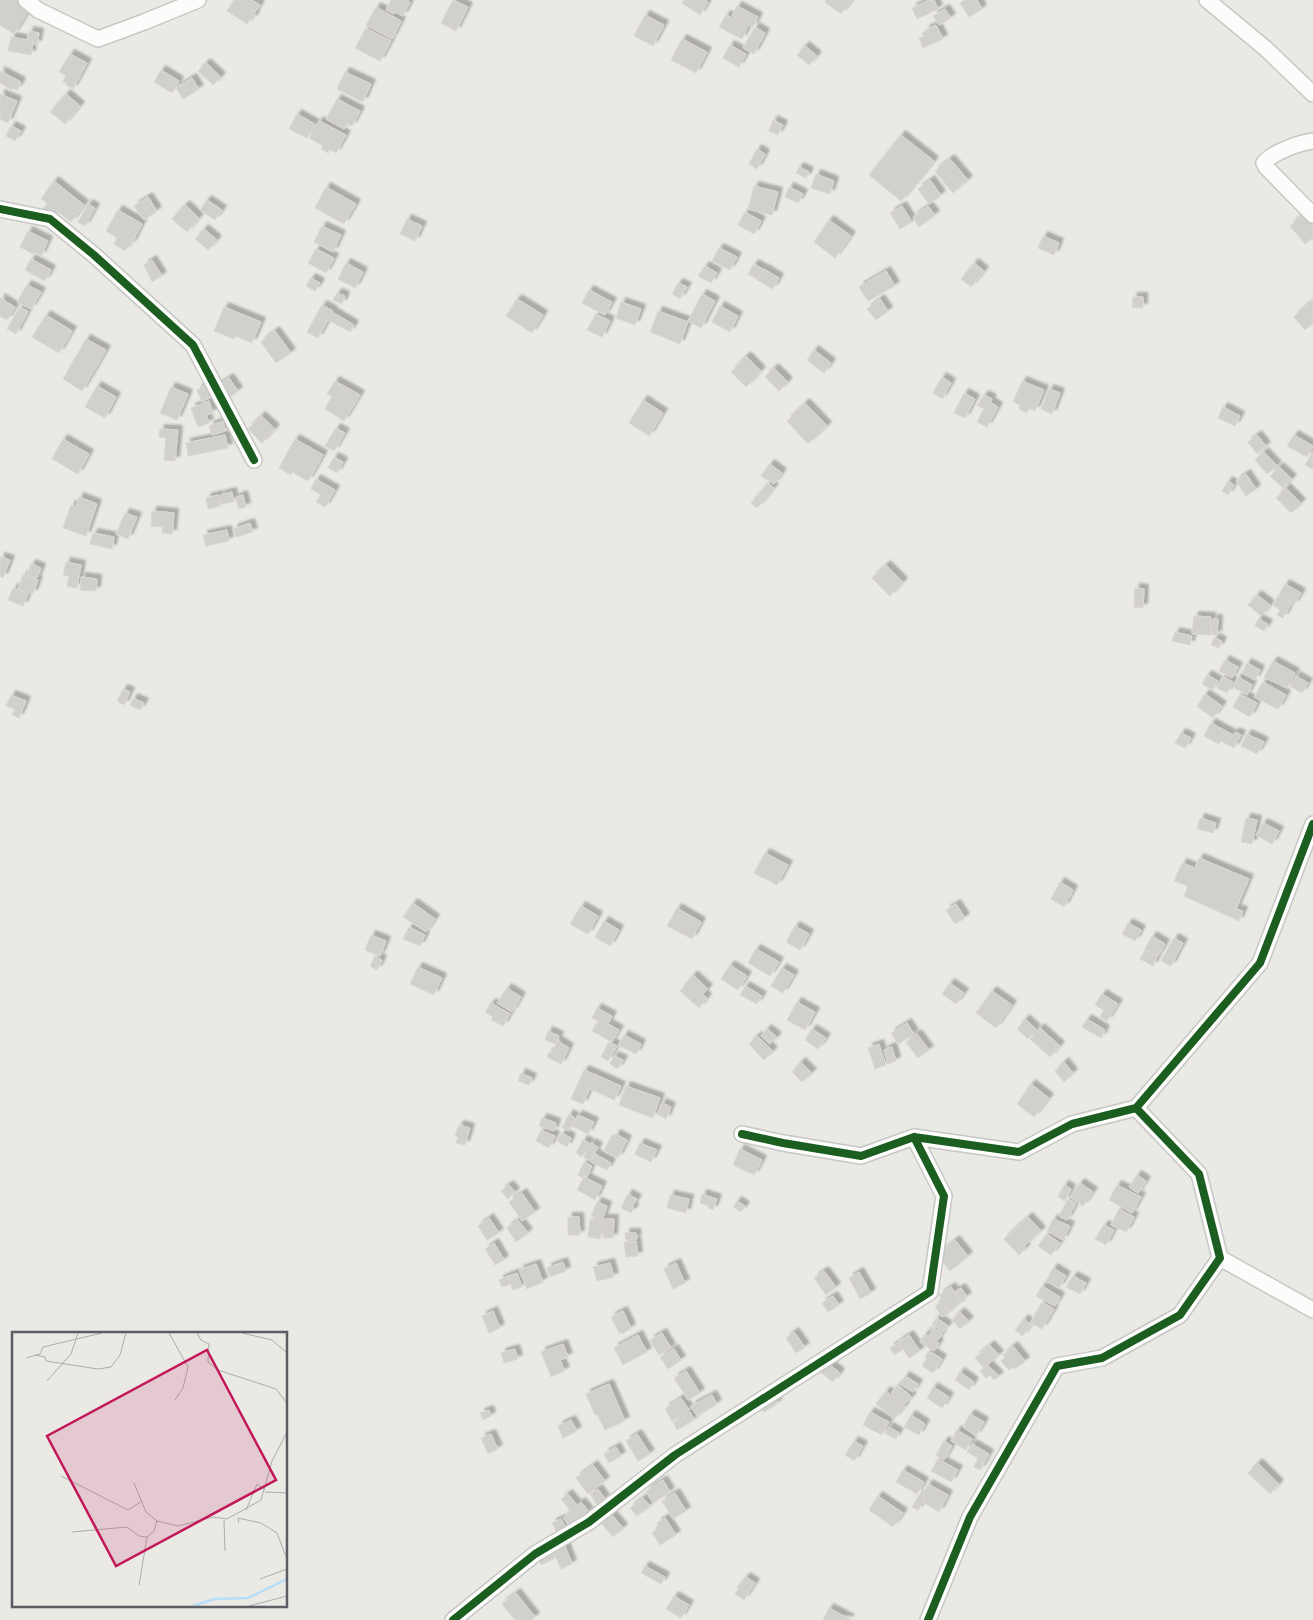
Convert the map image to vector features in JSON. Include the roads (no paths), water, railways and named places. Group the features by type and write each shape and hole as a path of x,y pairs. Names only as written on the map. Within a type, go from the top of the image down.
{"street":[{"path":"26,0 38,10 98,39 198,0"},
{"path":"1207,0 1264,48 1313,94"},
{"path":"1313,141 1301,143 1272,156 1265,161 1264,165 1313,215"},
{"path":"0,209 50,219 94,255 192,345 254,460"},
{"path":"742,1134 861,1156 914,1138 1019,1152 1072,1124 1136,1108 1260,963 1313,824"},
{"path":"1136,1108 1199,1174 1220,1258 1313,1310"},
{"path":"453,1620 535,1554 589,1522 675,1455 930,1292 944,1196 914,1138"},
{"path":"928,1620 970,1518 1057,1366 1102,1358 1180,1315 1220,1258"}]}
